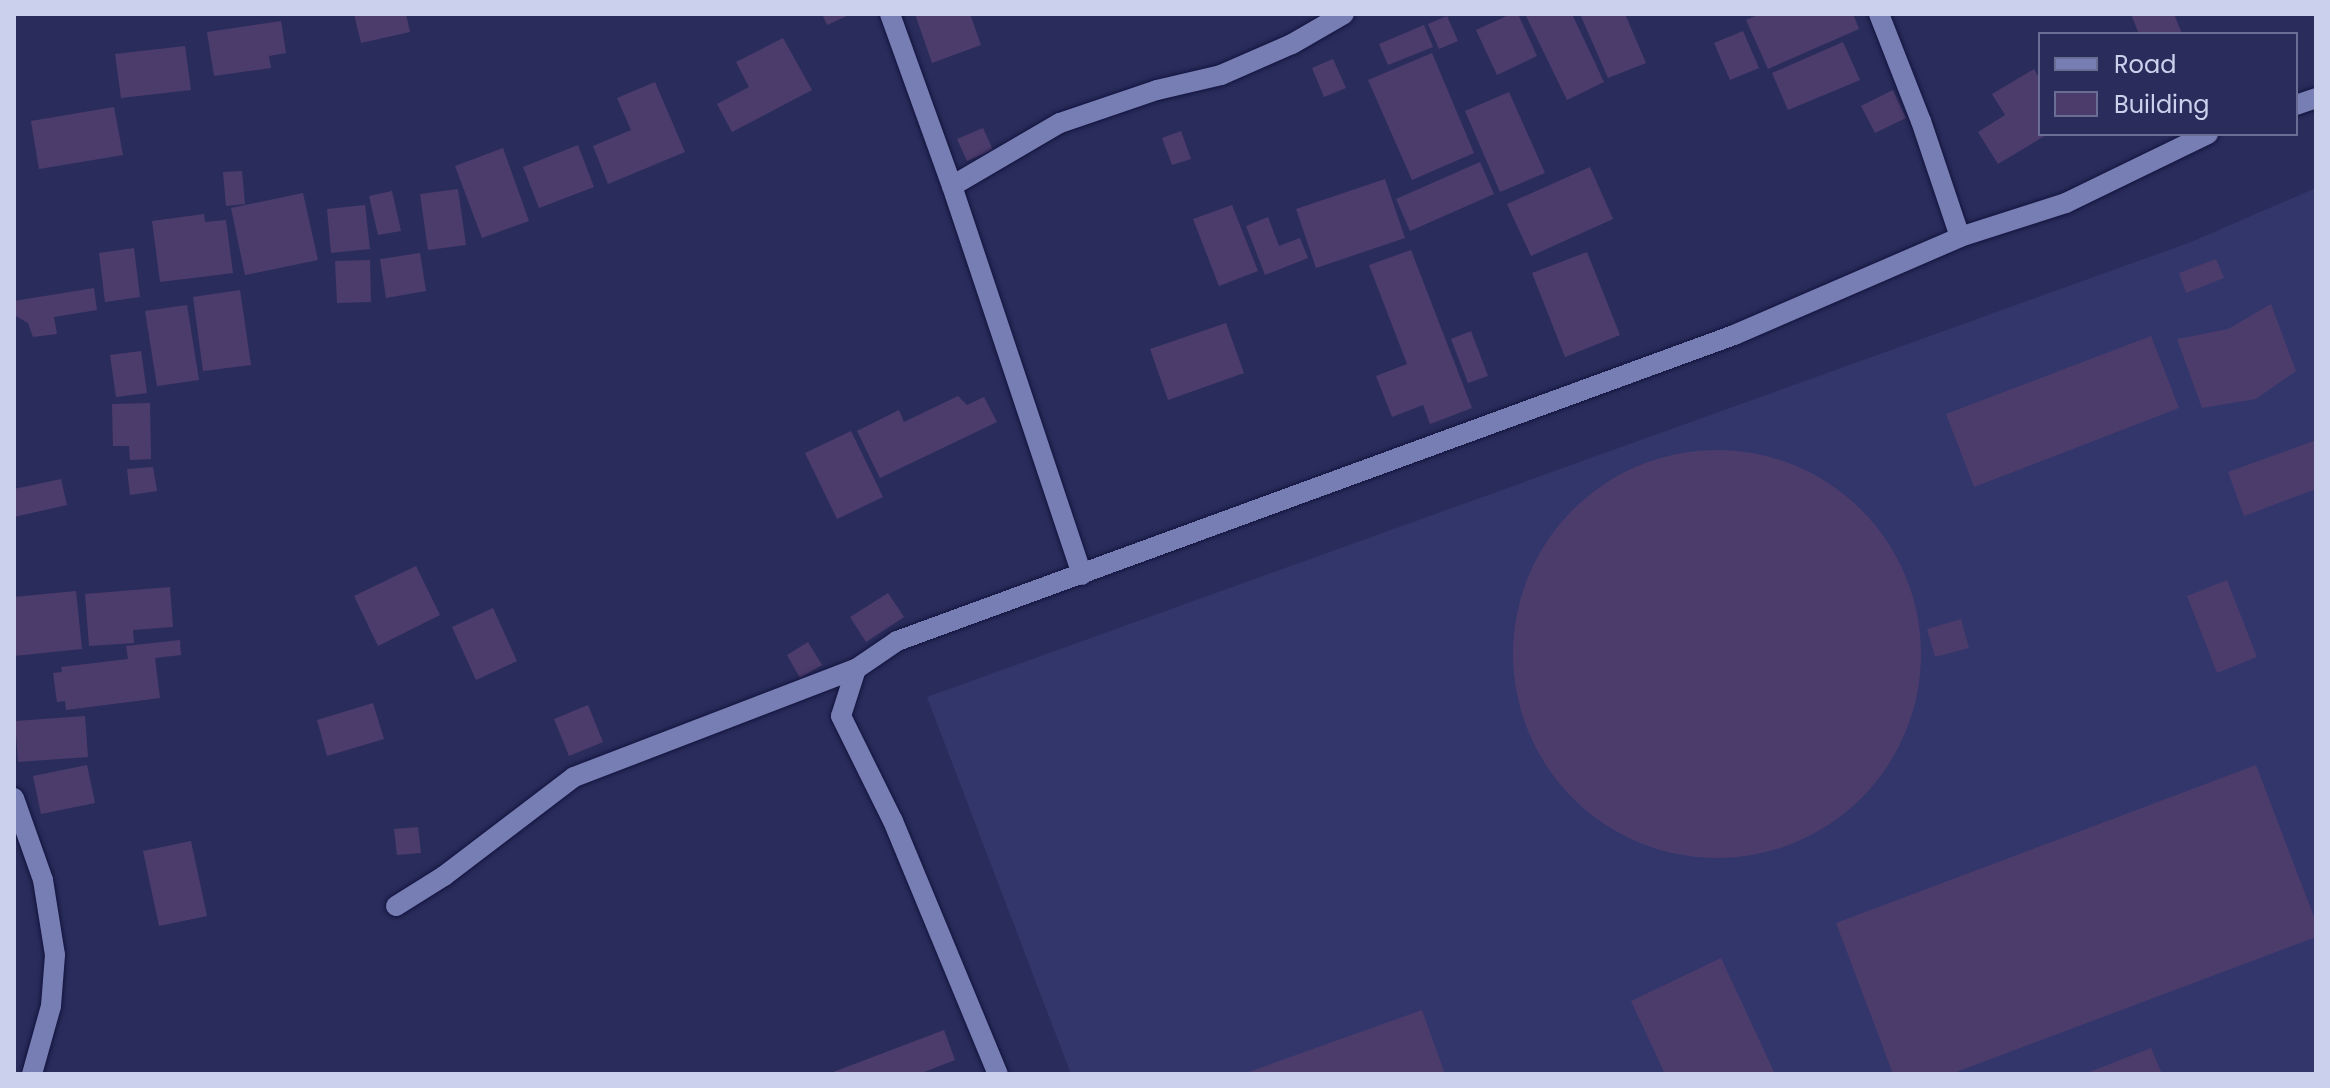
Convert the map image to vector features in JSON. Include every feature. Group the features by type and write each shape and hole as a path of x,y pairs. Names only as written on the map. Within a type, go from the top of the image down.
{"street":[{"path":"890,14 952,186 1082,575"},
{"path":"952,186 1060,123 1157,90 1221,75 1292,44 1344,14"},
{"path":"1879,14 1921,121 1960,237"},
{"path":"396,906 444,876 574,777 856,669 897,641 1734,335 1960,237 2066,203 2204,136"},
{"path":"856,669 841,716 893,821 998,1074"},
{"path":"14,798 43,880 55,955 51,1006 32,1074"}],"shaded area":[{"path":"2316,188 2316,1074 1071,1074 927,697 2191,242"}],"building":[{"path":"354,14 406,14 410,32 361,43"},
{"path":"822,14 851,14 827,25"},
{"path":"915,14 970,14 981,45 932,63"},
{"path":"1511,14 1518,14 1537,56 1497,75 1476,30"},
{"path":"1572,14 1604,82 1567,100 1526,16"},
{"path":"1580,14 1625,14 1646,63 1608,78"},
{"path":"1760,14 1853,14 1859,29 1768,69 1746,20"},
{"path":"2131,14 2174,14 2181,32 2138,32"},
{"path":"1447,16 1458,41 1439,49 1428,24"},
{"path":"281,21 286,53 269,56 271,68 214,76 207,32"},
{"path":"1424,25 1433,47 1388,65 1379,44"},
{"path":"1743,31 1759,68 1730,80 1714,43"},
{"path":"783,38 812,90 732,132 717,104 749,87 736,62"},
{"path":"1843,42 1860,80 1788,110 1772,73"},
{"path":"185,46 191,90 121,98 115,54"},
{"path":"1432,53 1474,153 1412,180 1368,80"},
{"path":"1333,59 1346,88 1324,97 1312,68"},
{"path":"2034,69 2038,76 2038,136 2045,136 1998,164 1978,132 2005,115 1992,94"},
{"path":"655,82 685,152 608,184 593,146 631,130 617,98"},
{"path":"1893,90 1906,118 1875,133 1861,106"},
{"path":"1509,92 1545,173 1500,192 1465,111"},
{"path":"114,107 123,155 39,169 31,121"},
{"path":"983,128 993,150 967,161 957,139"},
{"path":"1181,131 1191,159 1172,165 1162,138"},
{"path":"578,145 594,187 539,208 523,167"},
{"path":"503,148 529,221 482,238 455,166"},
{"path":"1480,162 1494,194 1410,231 1396,199"},
{"path":"1590,167 1613,219 1531,256 1507,204"},
{"path":"242,171 245,204 226,206 223,172"},
{"path":"1385,179 1405,238 1316,268 1296,209"},
{"path":"458,189 466,245 428,250 420,194"},
{"path":"392,191 401,231 378,235 369,196"},
{"path":"303,193 318,260 245,275 231,208"},
{"path":"365,205 370,249 331,253 327,209"},
{"path":"1232,205 1258,271 1219,286 1193,219"},
{"path":"204,214 205,222 226,220 233,273 160,282 152,221"},
{"path":"1268,217 1279,246 1300,238 1308,258 1265,275 1246,226"},
{"path":"134,248 140,297 105,302 99,253"},
{"path":"1411,250 1472,408 1430,424 1423,405 1392,417 1376,376 1407,364 1369,265"},
{"path":"1587,252 1620,335 1565,357 1532,273"},
{"path":"420,253 426,291 386,298 380,259"},
{"path":"2216,259 2224,278 2186,293 2179,273"},
{"path":"370,260 371,302 337,303 335,261"},
{"path":"94,288 97,310 54,317 57,334 33,337 28,323 14,315 14,301"},
{"path":"240,290 251,365 203,371 193,297"},
{"path":"2271,304 2296,371 2256,399 2202,408 2177,339 2228,329"},
{"path":"187,305 199,380 157,386 145,311"},
{"path":"1226,323 1244,373 1168,400 1150,349"},
{"path":"1471,331 1488,376 1468,383 1451,339"},
{"path":"2151,336 2179,408 1974,487 1946,414"},
{"path":"141,351 147,393 116,397 110,355"},
{"path":"958,396 967,405 984,397 997,422 880,478 857,431 899,410 904,422"},
{"path":"150,403 151,459 130,460 129,446 113,446 112,404"},
{"path":"851,431 883,497 837,519 805,453"},
{"path":"2316,440 2316,489 2244,516 2228,472"},
{"path":"1717,450 1757,454 1795,466 1830,485 1861,510 1886,541 1905,576 1917,614 1921,654 1917,694 1905,732 1886,767 1861,798 1830,823 1795,842 1757,854 1717,858 1677,854 1639,842 1604,823 1573,798 1548,767 1529,732 1517,694 1513,654 1517,614 1529,576 1548,541 1573,510 1604,485 1639,466 1677,454"},
{"path":"153,467 157,491 130,495 127,469"},
{"path":"61,479 67,505 14,517 14,489"},
{"path":"416,566 440,615 378,646 354,596"},
{"path":"2227,580 2257,657 2217,673 2187,596"},
{"path":"170,587 173,627 133,630 134,643 89,646 85,594"},
{"path":"76,591 82,649 14,656 14,597"},
{"path":"888,593 904,617 866,642 850,617"},
{"path":"493,608 517,661 476,680 452,627"},
{"path":"1961,619 1969,648 1935,657 1927,629"},
{"path":"180,640 181,655 155,658 160,698 66,710 65,701 57,702 53,673 62,672 61,667 128,659 126,646"},
{"path":"808,642 822,665 800,678 787,655"},
{"path":"373,703 384,739 327,756 317,720"},
{"path":"588,705 603,742 569,756 554,719"},
{"path":"85,716 88,757 18,762 15,721"},
{"path":"87,765 95,803 41,814 33,776"},
{"path":"2256,765 2316,922 2316,937 1951,1074 1893,1074 1836,923"},
{"path":"418,827 421,853 397,855 394,829"},
{"path":"191,841 207,916 159,926 143,851"},
{"path":"1721,958 1775,1074 1665,1074 1631,1001"},
{"path":"1422,1010 1445,1074 1243,1074"},
{"path":"944,1030 955,1060 919,1074 828,1074"},
{"path":"2151,1048 2162,1074 2084,1074"}]}
